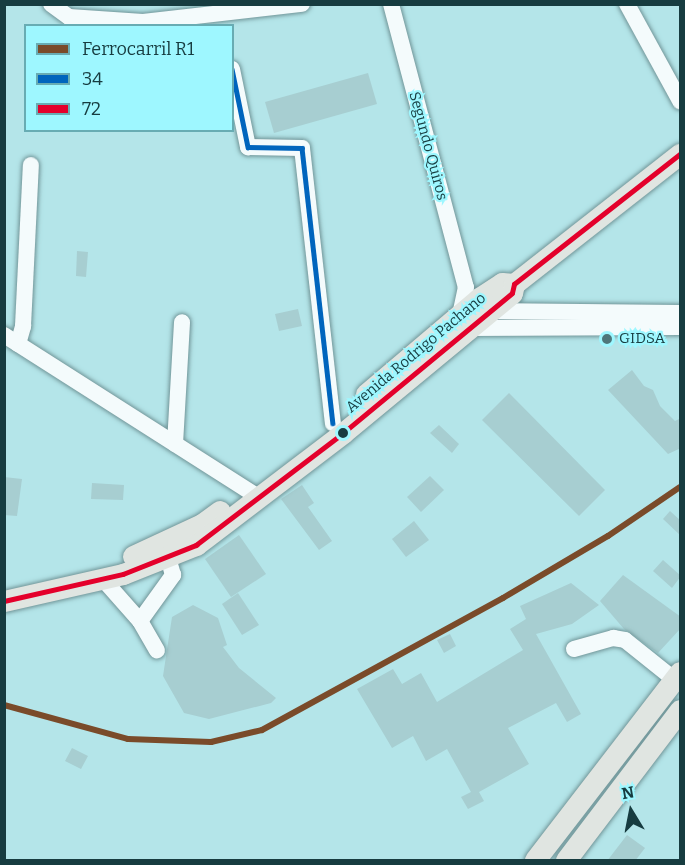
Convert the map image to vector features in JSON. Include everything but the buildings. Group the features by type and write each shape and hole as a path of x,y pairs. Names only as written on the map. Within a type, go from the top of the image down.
{"main road":[{"name":"Avenida Rodrigo Pachano","path":"4,586 111,563 151,550 202,524 253,493 342,433 464,320 476,299 502,283 514,284 681,154"},
{"name":"Avenida Rodrigo Pachano","path":"4,601 102,578 168,557 195,545 333,423 464,320"},
{"path":"535,861 678,676"},
{"path":"566,861 681,710"}],"street":[{"path":"51,4 69,17 143,22 302,4"},
{"name":"Segundo Quiros","path":"391,4 476,299"},
{"path":"627,4 681,101"},
{"path":"234,79 248,147 302,148 333,423"},
{"path":"31,165 23,326 11,339 253,493"},
{"path":"476,299 681,313"},
{"path":"464,320 681,327"},
{"path":"175,444 182,322"},
{"path":"140,621 173,574 168,557"},
{"path":"102,578 140,621 157,651"},
{"path":"574,649 613,638 625,640 678,676"}],"rail line":[{"name":"R1","path":"4,705 128,739 211,742 262,730 503,598 608,536 680,487"}],"transit line":[{"name":"34","path":"234,79 248,147 302,148 333,423"},
{"name":"72","path":"4,601 123,574 196,545 343,433 512,293 514,284 680,154"}],"place":[{"name":"GIDSA","path":"607,339"}]}
